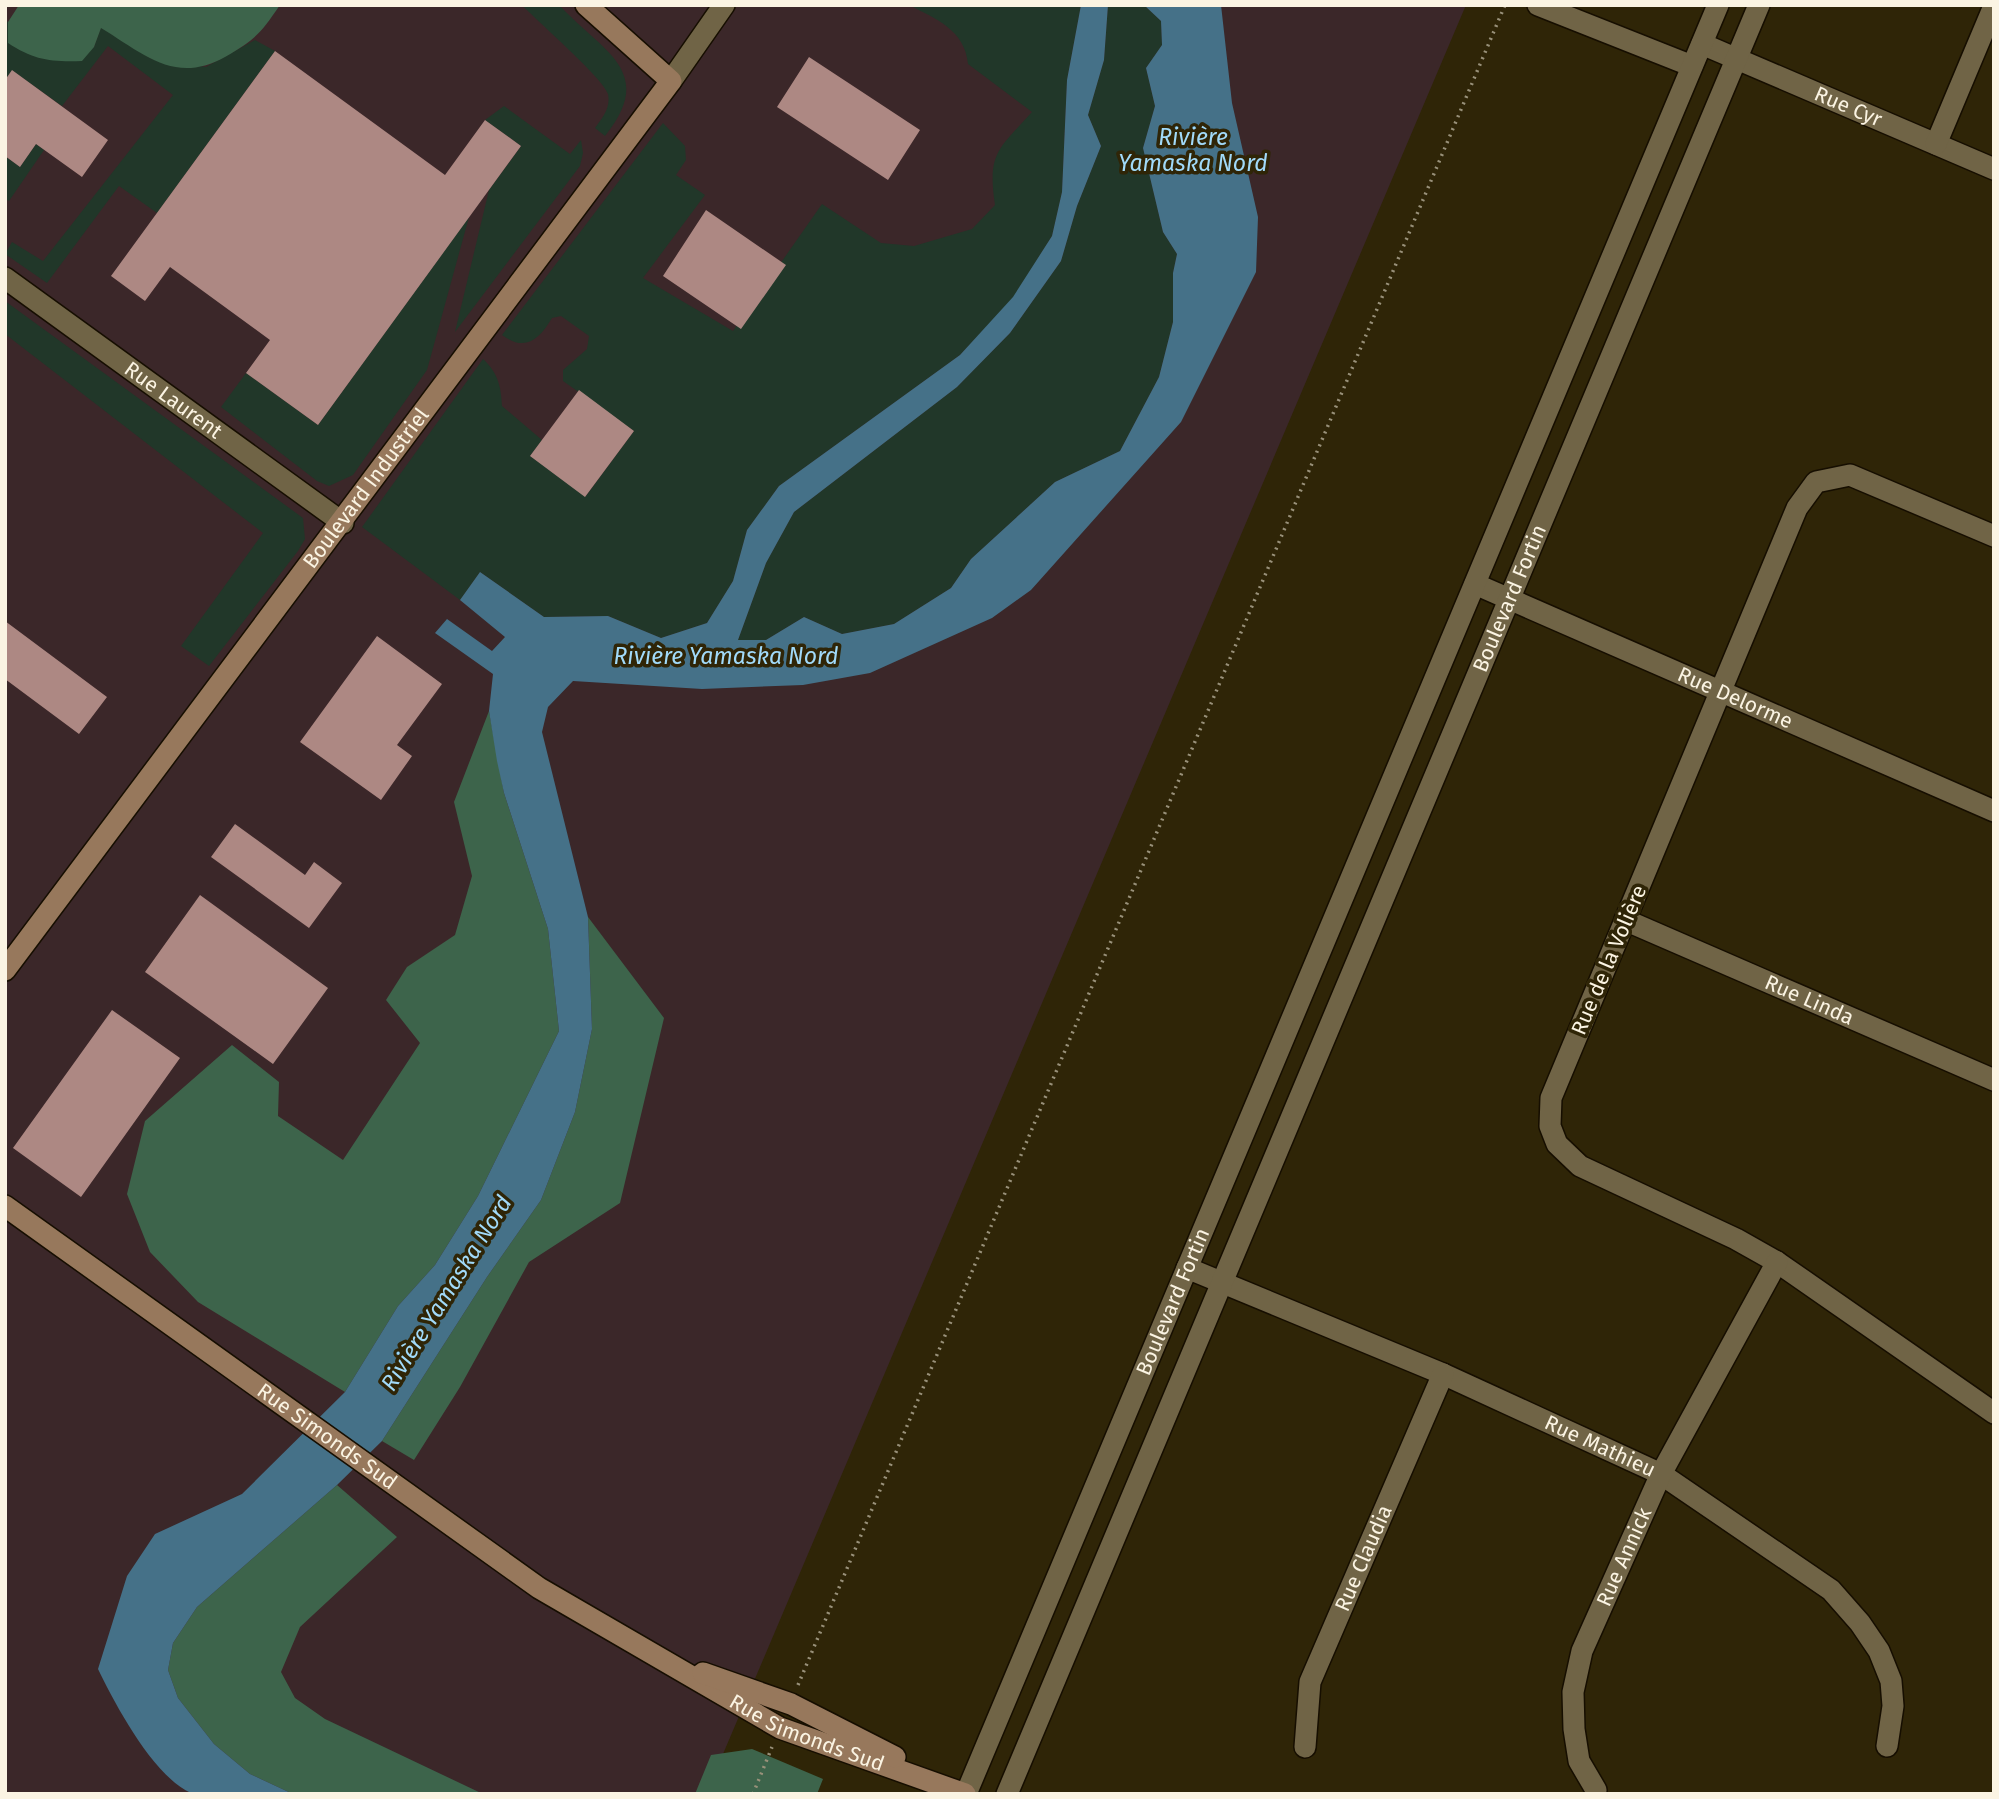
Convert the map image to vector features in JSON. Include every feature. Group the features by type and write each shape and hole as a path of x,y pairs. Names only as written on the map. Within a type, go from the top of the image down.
{"street":[{"path":"586,5 671,81"},
{"name":"Boulevard Industriel","path":"5,970 343,523 671,81 724,5"},
{"path":"1538,5 1692,66"},
{"name":"Boulevard Fortin","path":"966,1794 1718,5"},
{"name":"Boulevard Fortin","path":"1007,1794 1759,5"},
{"path":"1936,144 1994,6"},
{"name":"Rue Cyr","path":"1702,44 1994,169"},
{"name":"Rue Laurent","path":"5,278 343,523"},
{"path":"1582,328 1618,341"},
{"name":"Rue de la Volière","path":"1994,536 1850,475 1816,482 1797,508 1551,1098 1550,1126 1557,1144 1580,1166 1736,1239 1777,1262 1994,1413"},
{"name":"Rue Delorme","path":"1475,584 1994,811"},
{"path":"1367,839 1402,855"},
{"name":"Rue Linda","path":"1625,920 1994,1080"},
{"path":"1269,1074 1303,1089"},
{"name":"Rue Simonds Sud","path":"5,1206 539,1588 780,1728 966,1794"},
{"name":"Rue Annick","path":"1596,1790 1579,1761 1573,1692 1582,1651 1661,1474 1777,1262"},
{"name":"Rue Mathieu","path":"1187,1268 1443,1374 1661,1474 1831,1590 1860,1623 1879,1651 1891,1681 1893,1706 1887,1746"},
{"name":"Rue Claudia","path":"1305,1747 1310,1682 1443,1374"},
{"path":"1076,1531 1112,1545"},
{"name":"Rue Simonds Sud","path":"655,1656 791,1704 966,1794"}],"path":[{"path":"791,1704 1505,5"},
{"path":"753,1794 780,1728"}],"shaded area":[{"path":"5,5 1466,5 706,1794 5,1794"}],"green space":[{"path":"19,5 280,5 262,29 244,45 207,65 191,68 160,63 101,28 94,47 82,61 51,60 34,56 8,43 8,22"},
{"path":"522,5 559,5 607,50 618,64 625,78 626,95 620,114 605,136 595,128 608,104 608,94 604,86"},
{"path":"909,5 1081,5 1067,80 1062,192 1052,236 1013,298 960,355 779,486 747,530 733,581 707,623 661,638 608,616 544,617 480,572 460,600 362,527 483,359 498,380 502,406 542,440 530,456 586,496 634,431 563,381 563,370 587,349 589,336 561,316 552,318 537,338 531,341 518,343 502,335 663,123 685,146 686,160 676,175 705,195 643,278 733,331 822,204 881,243 914,246 972,229 995,205 993,173 998,152 1032,112 968,64 961,42 948,27"},
{"path":"1108,5 1144,5 1161,21 1162,45 1146,68 1155,106 1143,148 1163,232 1177,254 1173,273 1173,322 1159,377 1120,451 1055,482 971,559 951,588 894,624 842,634 804,617 766,640 738,640 766,563 794,512 957,387 1010,333 1061,261 1077,206 1101,146 1088,115 1104,60"},
{"path":"5,20 8,22 8,43 94,47 101,27 150,58 206,67 255,40 275,51 157,213 119,186 47,283 5,254 12,242 43,261 173,95 108,46 62,106 13,71 5,80"},
{"path":"504,106 570,154 581,140 583,153 580,166 455,332 489,190 521,146 485,120"},
{"path":"36,144 44,150 9,201 5,199 5,156 20,167"},
{"path":"469,217 427,370 353,475 329,486 317,481 221,407 246,373 318,425"},
{"path":"5,301 303,518 305,539 298,551 209,666 181,646 263,533 5,334"},
{"path":"489,711 504,793 548,929 559,1031 478,1196 435,1265 398,1306 345,1392 198,1302 150,1252 127,1194 145,1121 232,1045 279,1082 278,1116 343,1160 420,1043 386,1000 407,967 455,935 472,876 454,802"},
{"path":"588,917 664,1018 620,1203 529,1262 460,1387 414,1460 382,1441 487,1277 541,1200 575,1112 592,1029"},
{"path":"337,1485 397,1537 300,1627 281,1672 295,1698 325,1719 483,1794 293,1794 250,1774 214,1744 178,1698 168,1670 173,1643 197,1607"},
{"path":"752,1749 823,1779 817,1794 695,1794 711,1755"}],"water":[{"name":"Rivière Yamaska Nord","path":"1081,5 1108,5 1104,60 1088,115 1101,146 1077,206 1061,261 1010,333 957,387 794,512 766,563 738,640 766,640 804,617 842,634 894,624 951,588 971,559 1055,482 1120,451 1159,377 1173,322 1173,273 1177,254 1163,232 1143,148 1155,106 1146,68 1162,45 1161,21 1144,5 1221,5 1232,103 1258,217 1256,272 1181,422 1031,590 992,618 870,673 803,685 702,689 573,681 548,707 542,732 588,917 592,1029 575,1112 541,1200 487,1277 382,1441 337,1485 197,1607 173,1643 168,1670 178,1698 214,1744 250,1774 293,1794 224,1796 191,1793 177,1784 149,1756 114,1701 98,1669 127,1576 155,1534 242,1494 345,1392 398,1306 435,1265 478,1196 559,1031 548,929 504,793 497,761 489,711 493,674 435,633 447,619 492,651 505,637 460,600 480,572 544,617 608,616 661,638 707,623 733,581 747,530 779,486 960,355 1013,297 1052,236 1062,192 1067,80"}],"building":[{"path":"275,51 445,175 485,120 521,146 318,425 246,373 270,340 170,267 145,301 111,276"},
{"path":"809,57 920,130 888,180 777,107"},
{"path":"12,70 108,140 82,177 36,144 20,167 5,156 5,80"},
{"path":"706,210 786,265 741,329 663,276"},
{"path":"579,390 634,431 585,497 530,456"},
{"path":"5,621 107,697 79,734 5,679"},
{"path":"377,636 442,684 397,745 412,756 381,800 300,742"},
{"path":"235,824 305,875 314,862 342,883 309,928 211,857"},
{"path":"200,895 328,988 273,1064 145,972"},
{"path":"112,1010 180,1058 81,1197 13,1148"}]}
